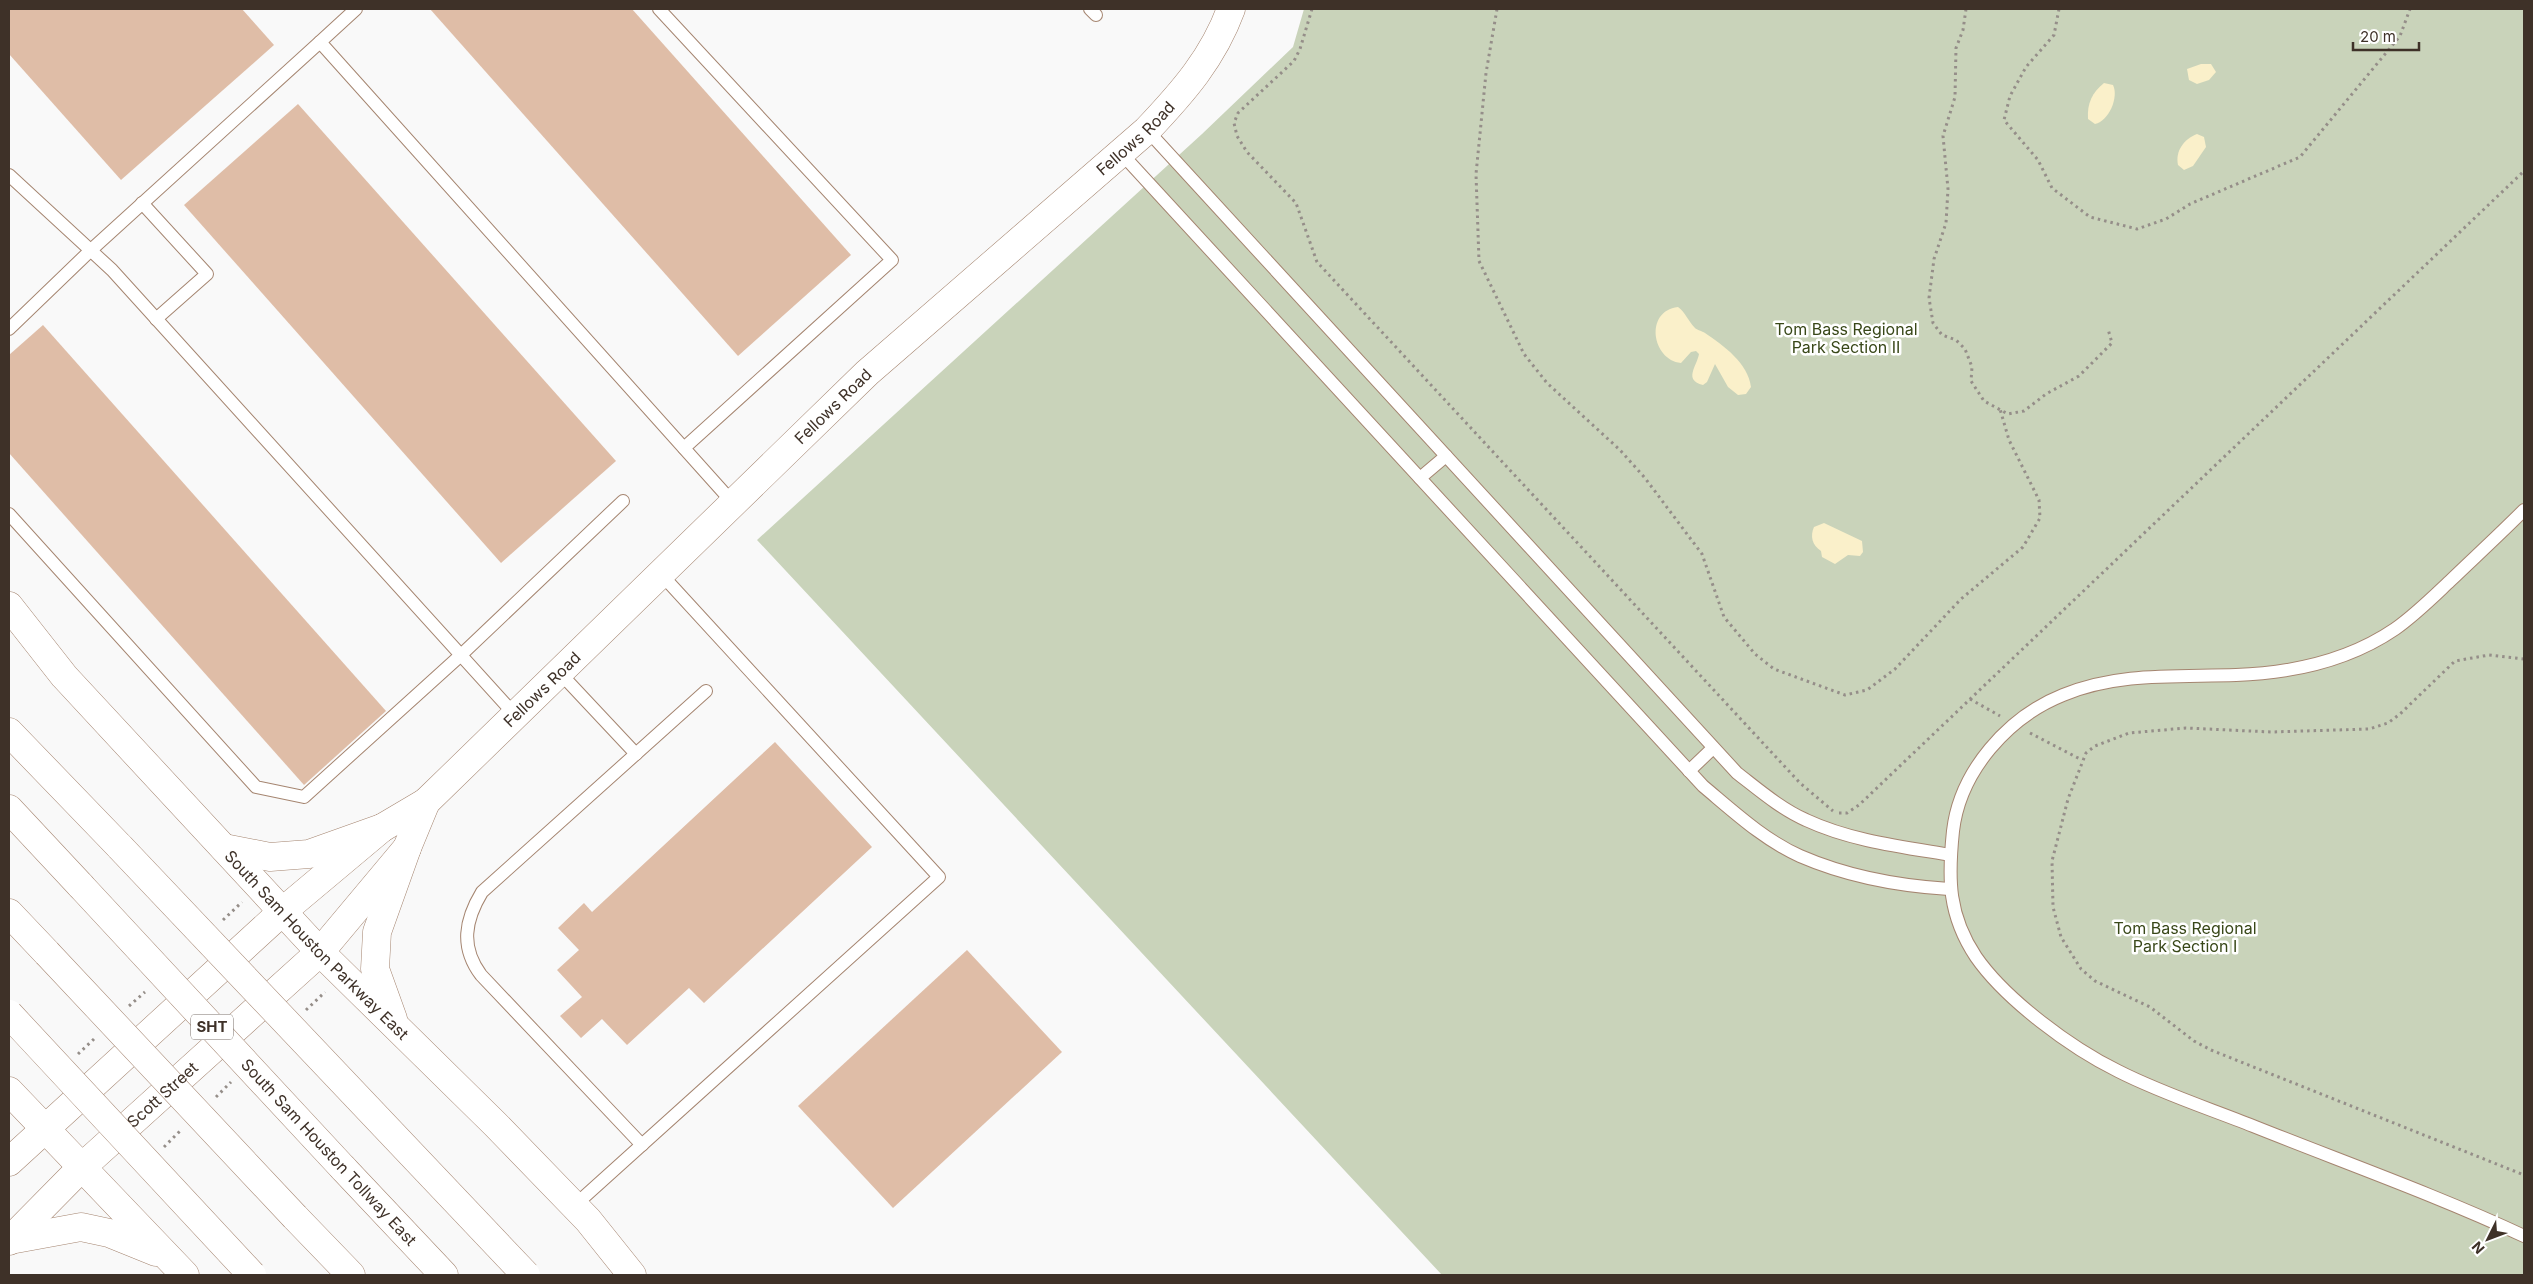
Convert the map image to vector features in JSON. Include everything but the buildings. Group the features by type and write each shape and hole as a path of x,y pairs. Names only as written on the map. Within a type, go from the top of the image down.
{"main road":[{"name":"Fellows Road","path":"283,912 382,828 426,802 868,373 1148,130 1190,85 1221,34 1232,9"},
{"name":"South Sam Houston Parkway East","path":"9,606 64,676 320,952 574,1206 632,1275"},
{"path":"9,732 120,846 526,1275"},
{"name":"Fellows Road","path":"320,952 407,848 426,802"},
{"name":"South Sam Houston Tollway East","path":"9,809 444,1275"},
{"path":"224,848 270,857 309,854 382,828"},
{"path":"395,1026 375,968 377,932 407,848"},
{"path":"9,1162 43,1128 283,912"},
{"path":"9,913 349,1275"},
{"name":"Scott Street","path":"10,1240 81,1168 320,952"},
{"path":"9,1014 252,1275"},
{"path":"9,1091 185,1275"},
{"path":"10,1240 81,1227 109,1233 166,1256"}],"lane":[{"path":"9,329 90,250 356,9"},
{"path":"659,9 892,260 684,448"},
{"path":"320,42 734,504"},
{"path":"1148,130 1737,773 1772,800 1807,821 1866,840 1951,855"},
{"path":"1121,153 1703,786 1764,835 1799,856 1833,868 1913,887 1950,890"},
{"path":"9,175 112,270 516,716"},
{"path":"142,203 207,274 156,319"},
{"path":"1420,478 1446,456"},
{"path":"9,514 256,788 304,797 461,654 623,501"},
{"path":"2524,510 2424,605 2394,629 2361,647 2320,664 2239,675 2151,675 2109,681 2063,695 2027,714 2004,734 1982,760 1966,788 1954,824 1950,890 1959,925 1975,956 2000,987 2039,1019 2116,1070 2377,1176 2472,1211 2524,1236"},
{"path":"574,1206 939,877 661,574"},
{"path":"560,673 636,754"},
{"path":"642,1145 481,975 472,963 467,948 466,929 473,907 482,892 706,691"},
{"path":"1689,771 1713,748"}],"path":[{"path":"1312,9 1300,49 1294,61 1238,113 1234,123 1237,136 1247,152 1296,203 1317,262 1800,783 1836,813 1846,813 1859,805 2524,170"},
{"path":"1498,9 1486,73 1476,174 1479,261 1524,354 1547,383 1620,450 1646,478 1702,554 1724,617 1755,654 1774,669 1846,695 1867,690 1895,669 1961,599 2023,547 2040,518 2039,500 2010,440 2000,410"},
{"path":"1966,9 1963,30 1956,48 1955,97 1943,136 1948,189 1946,223 1934,259 1929,298 1933,323 1942,335 1956,340 1966,349 1972,367 1971,381 1984,401 2008,414 2024,411 2046,394 2079,376 2112,343 2108,329"},
{"path":"2059,9 2054,35 2026,67 2010,96 2004,120 2038,160 2052,188 2090,217 2137,230 2166,219 2190,204 2300,157 2400,36 2410,9"},
{"path":"2524,659 2489,655 2455,661 2400,714 2388,723 2369,728 2271,732 2186,728 2129,733 2095,746 2082,760 2068,799 2052,860 2053,907 2061,937 2081,969 2095,981 2150,1006 2194,1041 2211,1050 2524,1175"},
{"path":"219,923 248,897"},
{"path":"301,1015 329,987"},
{"path":"126,1009 148,989"},
{"path":"76,1055 98,1035"},
{"path":"215,1098 236,1077"},
{"path":"158,1153 186,1125"}],"green space":[{"name":"Tom Bass Regional Park Section I","path":"1304,9 2524,9 2524,1275 1442,1275 757,540 1202,134 1293,47"}],"sand":[{"path":"2201,64 2211,64 2216,72 2209,80 2197,84 2189,80 2187,69"},
{"path":"2104,83 2113,85 2115,90 2114,102 2105,118 2095,124 2088,119 2089,103 2096,91"},
{"path":"2197,134 2204,137 2206,147 2193,166 2184,170 2178,165 2179,150 2184,142"},
{"path":"1678,307 1695,328 1720,344 1740,363 1749,378 1751,387 1746,394 1738,395 1728,387 1715,364 1707,382 1703,385 1697,383 1692,376 1699,354 1696,351 1691,352 1681,363 1671,360 1664,354 1658,345 1656,326 1660,317 1667,310"},
{"path":"1824,523 1862,541 1863,552 1860,556 1848,555 1835,564 1822,557 1821,551 1814,543 1812,534 1814,527"}],"park label":[{"name":"Tom Bass Regional Park Section II","path":"1846,338"}]}
